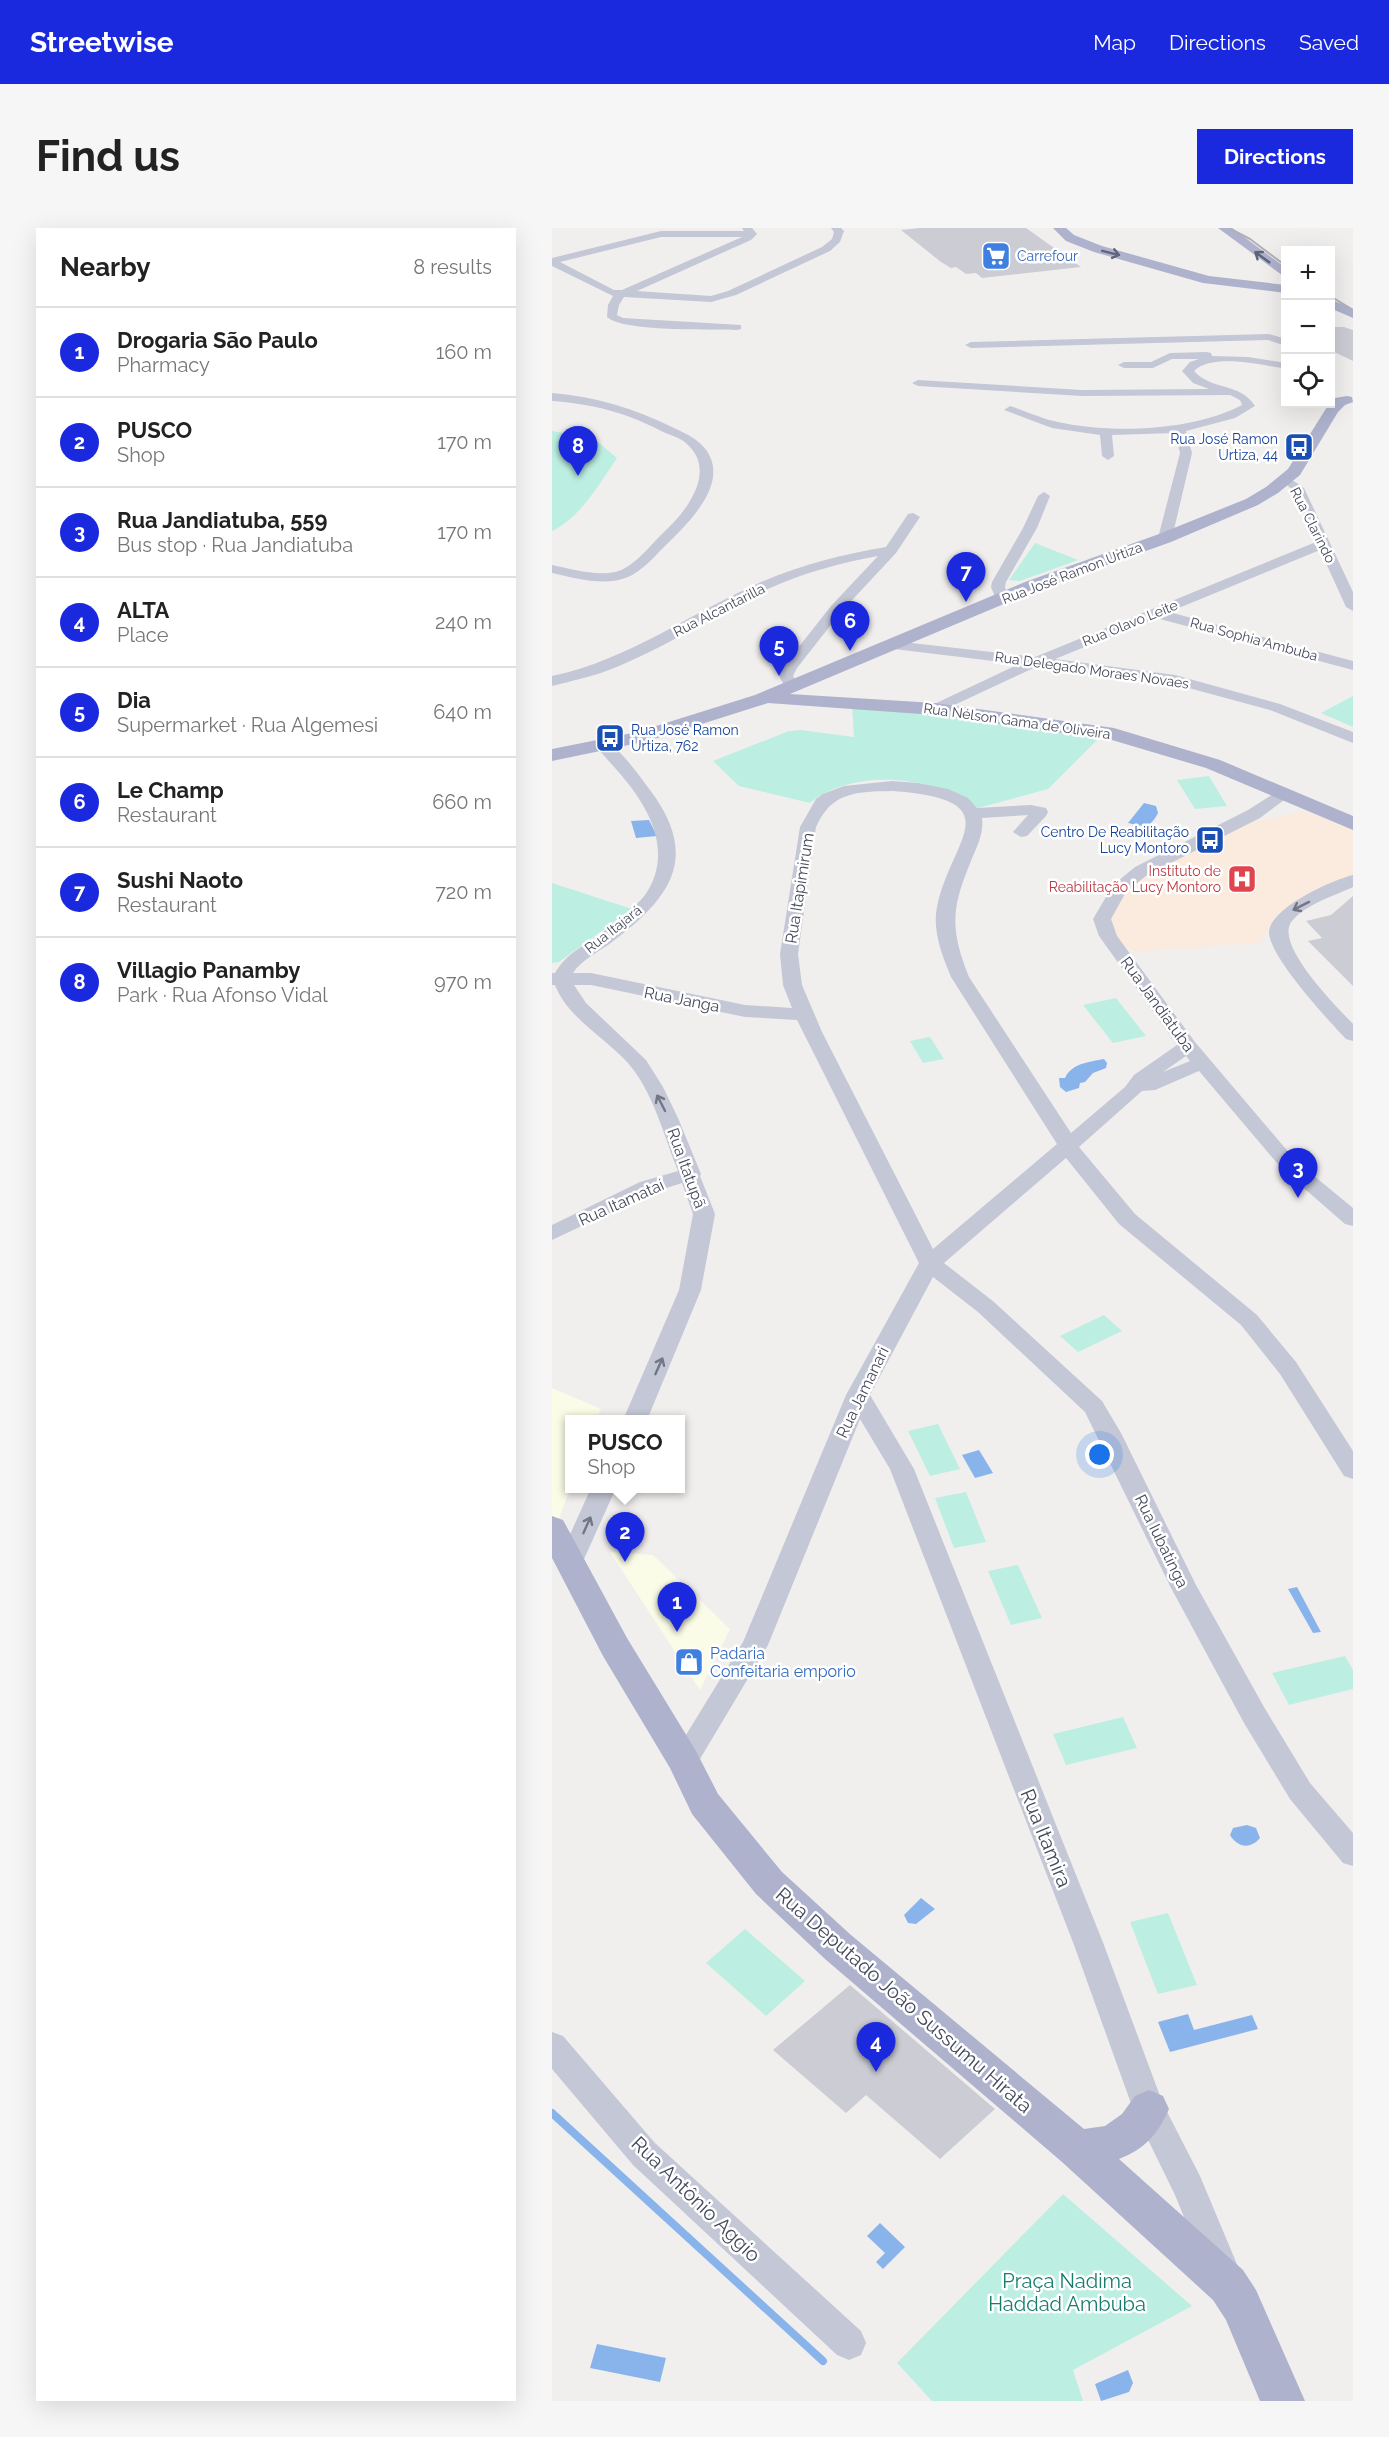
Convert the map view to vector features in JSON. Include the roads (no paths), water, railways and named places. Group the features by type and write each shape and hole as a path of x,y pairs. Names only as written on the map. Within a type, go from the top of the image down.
{"main road":[{"path":"1059,228 1070,237 1098,249 1208,280 1281,289"},
{"path":"1224,228 1237,234 1281,270"},
{"path":"1252,286 1281,282"},
{"path":"1335,297 1353,305"},
{"path":"1335,306 1353,315"},
{"path":"1335,314 1353,315"},
{"path":"1335,319 1353,321"},
{"name":"Rua José Ramon Urtiza","path":"552,755 604,746 762,699 1002,599 1103,559 1166,538 1252,502 1285,479 1300,462 1332,410 1347,399"},
{"name":"Rua Nélson Gama de Oliveira","path":"792,687 845,703"},
{"name":"Rua Nélson Gama de Oliveira","path":"762,699 935,709 1114,734 1213,764 1353,824"},
{"name":"Rua Deputado João Sussumu Hirata","path":"552,1528 615,1647 684,1761 705,1804 770,1883 838,1947 1076,2148 1228,2285 1241,2305 1283,2401"},
{"path":"1076,2148 1096,2148 1115,2142 1136,2128 1149,2109"}],"street":[{"path":"552,262 603,290 620,295 711,299 826,249 837,240 839,231 836,228"},
{"path":"737,327 621,321 612,317 611,311 616,298 620,295 749,231"},
{"path":"552,262 661,234 749,231"},
{"path":"1269,337 1272,333 1281,332"},
{"path":"971,345 1269,337 1281,341"},
{"path":"1124,365 1153,365 1164,358 1201,354 1214,358 1281,364"},
{"path":"1010,410 1061,432 1180,430 1240,412 1249,406 1244,398 1197,381 1188,371 1196,361 1214,358"},
{"path":"918,383 1082,393 1232,392"},
{"path":"552,397 601,403 640,414 694,443 706,460 708,474 687,518 623,575 603,576 552,569"},
{"path":"1106,430 1108,456"},
{"path":"1166,538 1186,453 1180,430"},
{"name":"Rua Clarindo","path":"1285,479 1298,488 1353,607"},
{"path":"1002,599 998,587 999,582 1030,528 1044,496"},
{"path":"1173,511 1195,526"},
{"path":"792,687 786,676 790,668 836,609 891,550 913,517"},
{"name":"Rua Olavo Leite","path":"935,709 1038,661 1323,544"},
{"name":"Rua Alcantarilla","path":"552,681 593,672 630,658 735,600 798,572 837,560 891,550"},
{"name":"Rua Olavo Leite","path":"1294,556 1330,559"},
{"name":"Rua Sophia Ambuba","path":"1155,613 1353,666"},
{"name":"Rua Delegado Moraes Novaes","path":"894,645 1153,676 1212,688 1287,711 1353,738"},
{"name":"Rua Itajará","path":"557,978 578,956 637,913 653,896 668,864 667,836 658,815 604,746"},
{"name":"Rua Itapimirum","path":"930,1263 794,994 788,972 789,954 808,827 818,808 829,797 843,791 875,785 896,785 943,793 958,800 975,813"},
{"name":"Rua Jandiatuba","path":"1284,794 1254,814 1141,871 1119,889 1102,919 1108,936 1202,1063 1289,1165 1353,1219"},
{"name":"Rua Jandiatuba","path":"1254,814 1306,804"},
{"path":"1020,832 1040,812 1031,810 975,813 978,820 975,831 947,908 945,922 953,960 960,977 1051,1116 1068,1146 1126,1219 1249,1320 1268,1341 1288,1368 1353,1470"},
{"path":"1353,880 1292,911 1279,928 1278,938 1315,995 1353,1035"},
{"name":"Rua Janga","path":"557,978 591,980 745,1011 804,1015"},
{"name":"Rua Itatupã","path":"557,978 579,1007 636,1060 668,1118 691,1174 704,1214 690,1290 637,1415"},
{"name":"Rua Jamanari","path":"684,1761 755,1645 858,1395 930,1263 1068,1146 1132,1090 1141,1079 1188,1046"},
{"name":"Rua Jamanari","path":"1132,1090 1202,1063"},
{"name":"Rua Itamataí","path":"552,1233 647,1187 691,1174"},
{"name":"Rua Iubatinga","path":"930,1263 986,1307 1094,1407 1109,1433 1183,1586 1254,1715 1300,1791 1353,1854"},
{"name":"Rua Itamira","path":"858,1395 902,1469 1089,1945 1149,2109 1188,2187 1228,2285"},
{"path":"571,1561 602,1493"},
{"name":"Rua Antônio Aggio","path":"552,2046 644,2154 849,2343"}],"water":[{"path":"1144,803 1156,806 1158,813 1152,822 1146,826 1128,823"},
{"path":"649,820 657,836 636,838 631,821"},
{"path":"1104,1059 1107,1063 1106,1068 1093,1073 1085,1082 1080,1083 1079,1088 1066,1092 1060,1087 1059,1078 1065,1078 1076,1066"},
{"path":"979,1450 993,1473 975,1478 962,1455"},
{"path":"1297,1587 1321,1632 1313,1633 1288,1589"},
{"path":"1247,1825 1256,1828 1260,1838 1244,1846 1230,1835 1233,1828"},
{"path":"921,1898 935,1909 916,1924 908,1923 904,1915"},
{"path":"1188,2014 1194,2030 1252,2015 1258,2029 1170,2052 1158,2022"},
{"path":"880,2223 905,2247 883,2269 876,2262 885,2253 867,2236"},
{"path":"597,2344 666,2358 660,2382 590,2368"},
{"path":"1128,2370 1133,2383 1129,2392 1101,2401 1095,2384"}],"waterway":[{"path":"552,2113 823,2361"}],"railway":[{"path":"1229,228 1250,239 1281,262"},
{"path":"1335,299 1353,310"}],"place":[{"name":"Carrefour","path":"996,256"},
{"name":"Rua José Ramon Urtiza, 44","path":"1299,447"},
{"name":"Villagio Panamby","path":"578,476"},
{"name":"Sushi Naoto","path":"966,602"},
{"name":"Le Champ","path":"850,651"},
{"name":"Dia","path":"779,676"},
{"name":"Rua José Ramon Urtiza, 762","path":"610,738"},
{"name":"Centro De Reabilitação Lucy Montoro","path":"1210,840"},
{"name":"Instituto de Reabilitação Lucy Montoro","path":"1242,879"},
{"name":"Rua Jandiatuba, 559","path":"1298,1198"},
{"name":"PUSCO","path":"625,1562"},
{"name":"Drogaria São Paulo","path":"677,1632"},
{"name":"Padaria Confeitaria emporio","path":"689,1662"},
{"name":"ALTA","path":"876,2072"}],"park label":[{"name":"Praça Nadima Haddad Ambuba","path":"1067,2292"}]}
